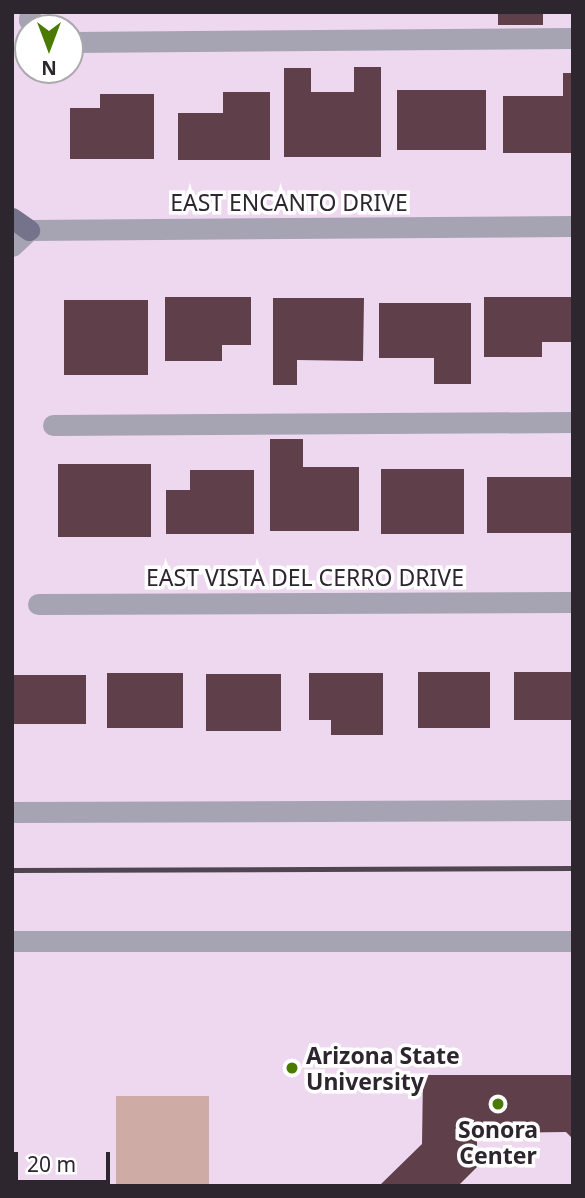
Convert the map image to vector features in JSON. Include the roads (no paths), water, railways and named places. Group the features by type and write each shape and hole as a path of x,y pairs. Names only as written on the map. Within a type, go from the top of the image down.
{"street":[{"path":"84,42 573,38"},
{"name":"EAST ENCANTO DRIVE","path":"12,246 20,224 573,226"},
{"path":"53,425 573,422"},
{"name":"EAST VISTA DEL CERRO DRIVE","path":"38,604 573,602"},
{"path":"12,812 573,810"},
{"path":"12,942 573,941"}],"railway":[{"path":"12,870 573,868"}],"place":[{"name":"Arizona State University","path":"292,1068"},
{"name":"Sonora Center","path":"498,1104"}]}
